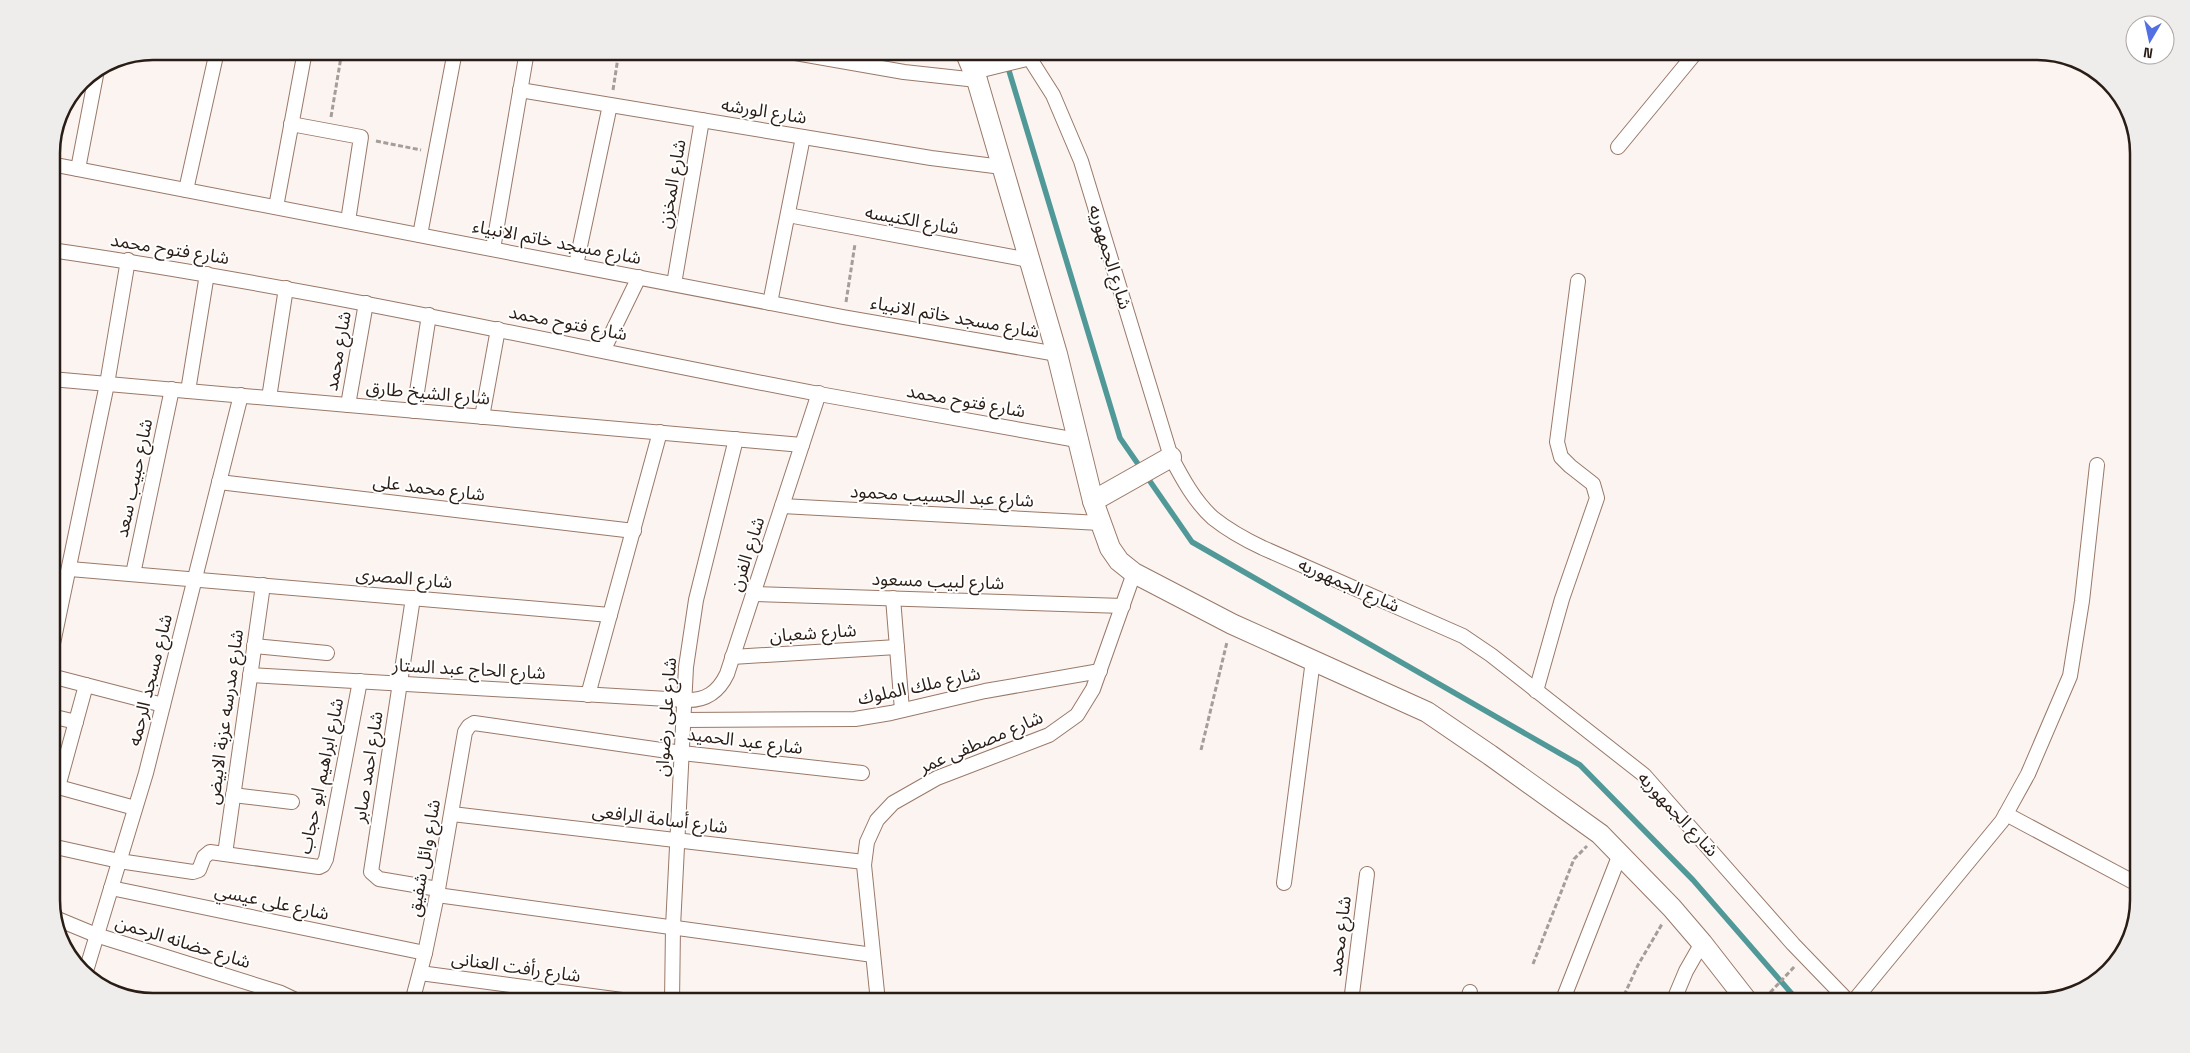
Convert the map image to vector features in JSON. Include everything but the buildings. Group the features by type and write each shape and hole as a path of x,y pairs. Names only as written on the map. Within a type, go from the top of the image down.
{"street":[{"path":"186,190 215,60"},
{"path":"276,207 303,60"},
{"path":"420,235 434,153 454,60"},
{"path":"493,249 525,60"},
{"path":"835,60 904,72 975,67 1002,60"},
{"name":"شارع الجمهوريه","path":"1026,60 1052,95 1081,161 1163,462 1184,480 1213,517 1244,538 1463,636 1491,655 1644,775 1793,944 1842,993"},
{"path":"1618,147 1690,60"},
{"path":"975,67 1002,167 1057,354 1093,501 1110,548 1119,562 1134,573 1232,624 1427,712 1600,834 1672,908 1741,993"},
{"path":"78,169 95,81"},
{"name":"شارع الورشه","path":"520,90 803,137 1002,167"},
{"path":"576,265 610,105"},
{"name":"شارع المخزن","path":"674,284 702,120"},
{"path":"291,124 361,137 348,221"},
{"path":"770,303 803,137"},
{"name":"شارع مسجد خاتم الانبياء","path":"60,166 843,317 1057,354"},
{"name":"شارع الكنيسه","path":"788,215 1029,260"},
{"name":"شارع فتوح محمد","path":"60,251 128,260 286,288 498,328 819,394 1077,440"},
{"path":"60,616 107,384 128,260"},
{"path":"188,391 207,274"},
{"path":"604,350 638,277"},
{"path":"1536,691 1562,599 1597,498 1593,484 1561,457 1557,442 1578,281"},
{"path":"269,398 286,288"},
{"name":"شارع محمد","path":"348,405 366,303"},
{"path":"414,411 429,315"},
{"path":"482,417 498,328"},
{"name":"شارع الشيخ طارق","path":"60,380 802,445"},
{"name":"شارع حبيب سعد","path":"132,574 172,389"},
{"name":"شارع الفرن","path":"685,700 701,700 715,692 722,684 819,394"},
{"name":"شارع مسجد الرحمه","path":"87,965 136,808 241,396"},
{"path":"588,695 660,432"},
{"name":"شارع على رضوان","path":"672,993 673,927 686,667 696,600 736,439"},
{"path":"1093,501 1163,462"},
{"path":"1858,993 2006,814 2028,774 2070,676 2082,601 2097,465"},
{"name":"شارع محمد على","path":"219,482 634,530"},
{"name":"شارع عبد الحسيب محمود","path":"782,506 1100,523"},
{"name":"شارع المصرى","path":"70,570 610,615"},
{"name":"شارع مصطفى عمر","path":"877,993 864,862 867,842 877,820 893,803 937,778 1049,735 1077,715 1093,689 1134,573"},
{"name":"شارع مدرسه عزبة الابيض","path":"225,854 263,585"},
{"name":"شارع لبيب مسعود","path":"753,594 1123,606"},
{"name":"شارع احمد صابر","path":"413,598 371,872 379,879 438,892"},
{"path":"893,598 902,710"},
{"path":"254,646 327,654"},
{"name":"شارع شعبان","path":"732,657 897,647"},
{"path":"1284,883 1313,660"},
{"name":"شارع ملك الملوك","path":"684,720 855,719 985,690 1100,671"},
{"name":"شارع الحاج عبد الستار","path":"250,676 685,700"},
{"path":"60,678 163,705"},
{"name":"شارع ابراهيم ابو حجاب","path":"60,848 119,861 193,872 199,870 204,857 210,852 319,867 323,865 360,681"},
{"path":"60,771 86,685"},
{"path":"60,718 76,722"},
{"name":"شارع وائل شفيق","path":"414,993 426,953 466,732 469,726 474,723"},
{"name":"شارع عبد الحميد","path":"474,723 682,753 862,773"},
{"path":"60,787 136,808"},
{"path":"233,795 292,802"},
{"name":"شارع أسامة الرافعى","path":"452,814 864,862"},
{"path":"2006,814 2130,880"},
{"path":"1566,993 1620,854"},
{"name":"شارع محمد","path":"1352,993 1367,874"},
{"name":"شارع على عيسي","path":"111,888 426,953"},
{"path":"438,892 873,955"},
{"name":"شارع حضانه الرحمن","path":"63,921 96,934 283,993"},
{"path":"1677,993 1686,971 1702,943"},
{"name":"شارع رأفت العنانى","path":"420,973 570,993"}],"path":[{"path":"328,130 340,60"},
{"path":"610,105 618,60"},
{"path":"361,137 434,153"},
{"path":"843,317 858,229"},
{"path":"1201,750 1232,624"},
{"path":"1532,964 1574,859 1600,834"},
{"path":"1625,993 1638,965 1672,908"},
{"path":"1769,993 1793,968"}],"waterway":[{"path":"1006,60 1120,438 1192,542 1580,765 1693,880 1791,993"}]}
